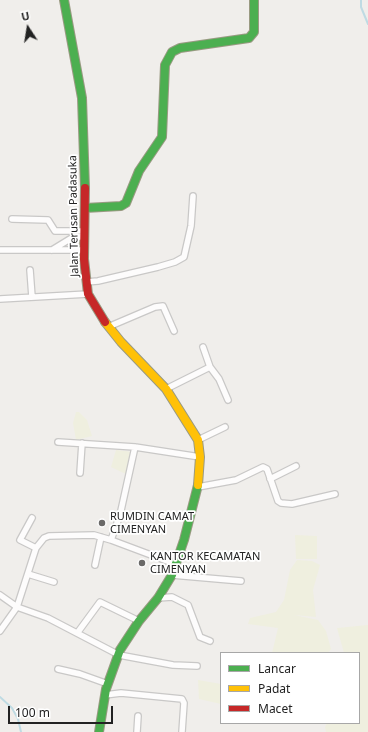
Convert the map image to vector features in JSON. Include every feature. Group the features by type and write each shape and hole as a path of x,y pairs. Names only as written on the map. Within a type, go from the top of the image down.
{"street":[{"name":"Jalan Terusan Padasuka","path":"64,0 79,74 82,98 85,208 84,250 88,294 108,327 166,389 198,440 200,458 198,487 184,540 172,574 158,598 139,621 119,655 105,695 99,732"},
{"path":"85,208 121,206 126,203 138,171 162,137 165,65 172,52 180,48 249,38 254,32 254,0"},
{"path":"86,282 98,281 158,267 175,262 184,257 191,226 193,196"},
{"path":"12,219 48,220 55,231 84,233"},
{"path":"50,251 70,239 84,233"},
{"path":"0,250 84,250"},
{"path":"30,270 32,297"},
{"path":"0,299 88,294"},
{"path":"108,327 155,307 163,306 174,331"},
{"path":"203,347 210,367 219,379 228,400"},
{"path":"166,389 210,367"},
{"path":"198,440 225,427"},
{"path":"58,442 135,447 200,458"},
{"path":"80,473 82,443"},
{"path":"111,540 120,515 135,447"},
{"path":"270,479 296,466"},
{"path":"198,487 236,480 263,467 267,469 278,501 285,504 335,494"},
{"path":"32,518 20,540 36,548"},
{"path":"0,631 17,607 36,548 44,538 49,536 72,535 101,537 175,564"},
{"path":"95,565 101,537"},
{"path":"28,574 54,582"},
{"path":"172,574 241,581"},
{"path":"0,595 17,607 48,618 78,632 119,655 173,665 197,666"},
{"path":"158,598 172,597 188,605 200,637 210,641"},
{"path":"78,632 100,602 139,621"},
{"path":"58,669 80,674 108,684"},
{"path":"105,695 121,693 182,699 184,703 182,732"},
{"path":"137,732 138,716"}],"green space":[{"path":"76,412 79,412 87,420 92,436 76,440 73,423"},
{"path":"116,450 133,452 128,475 111,467"},
{"path":"295,535 317,536 317,559 296,559"},
{"path":"297,560 312,561 320,565 313,590 316,617 294,615 318,620 326,631 331,649 329,652 272,652 278,628 248,624 250,618 276,612 284,600 290,570"},
{"path":"368,625 368,732 326,732 325,727 326,724 360,724 360,652 344,652 337,628"},
{"path":"198,680 220,684 220,704 199,699"}],"waterway":[{"path":"361,0 361,7 368,24"},
{"path":"0,697 12,708 18,719 21,732"}],"traffic: fast":[{"path":"64,0 82,98 85,188"},
{"path":"85,208 121,206 126,203 139,171 162,137 165,65 172,52 180,48 249,38 254,32 254,0"},
{"path":"99,732 106,689 120,650 139,621 158,598 172,575 184,540 198,485"}],"traffic: slow":[{"path":"105,322 121,342 166,389 198,440 200,457 198,485"}],"traffic: jam":[{"path":"85,188 84,259 88,294 105,322"}],"place":[{"name":"RUMDIN CAMAT CIMENYAN","path":"102,523"},
{"name":"KANTOR KECAMATAN CIMENYAN","path":"142,563"}]}
